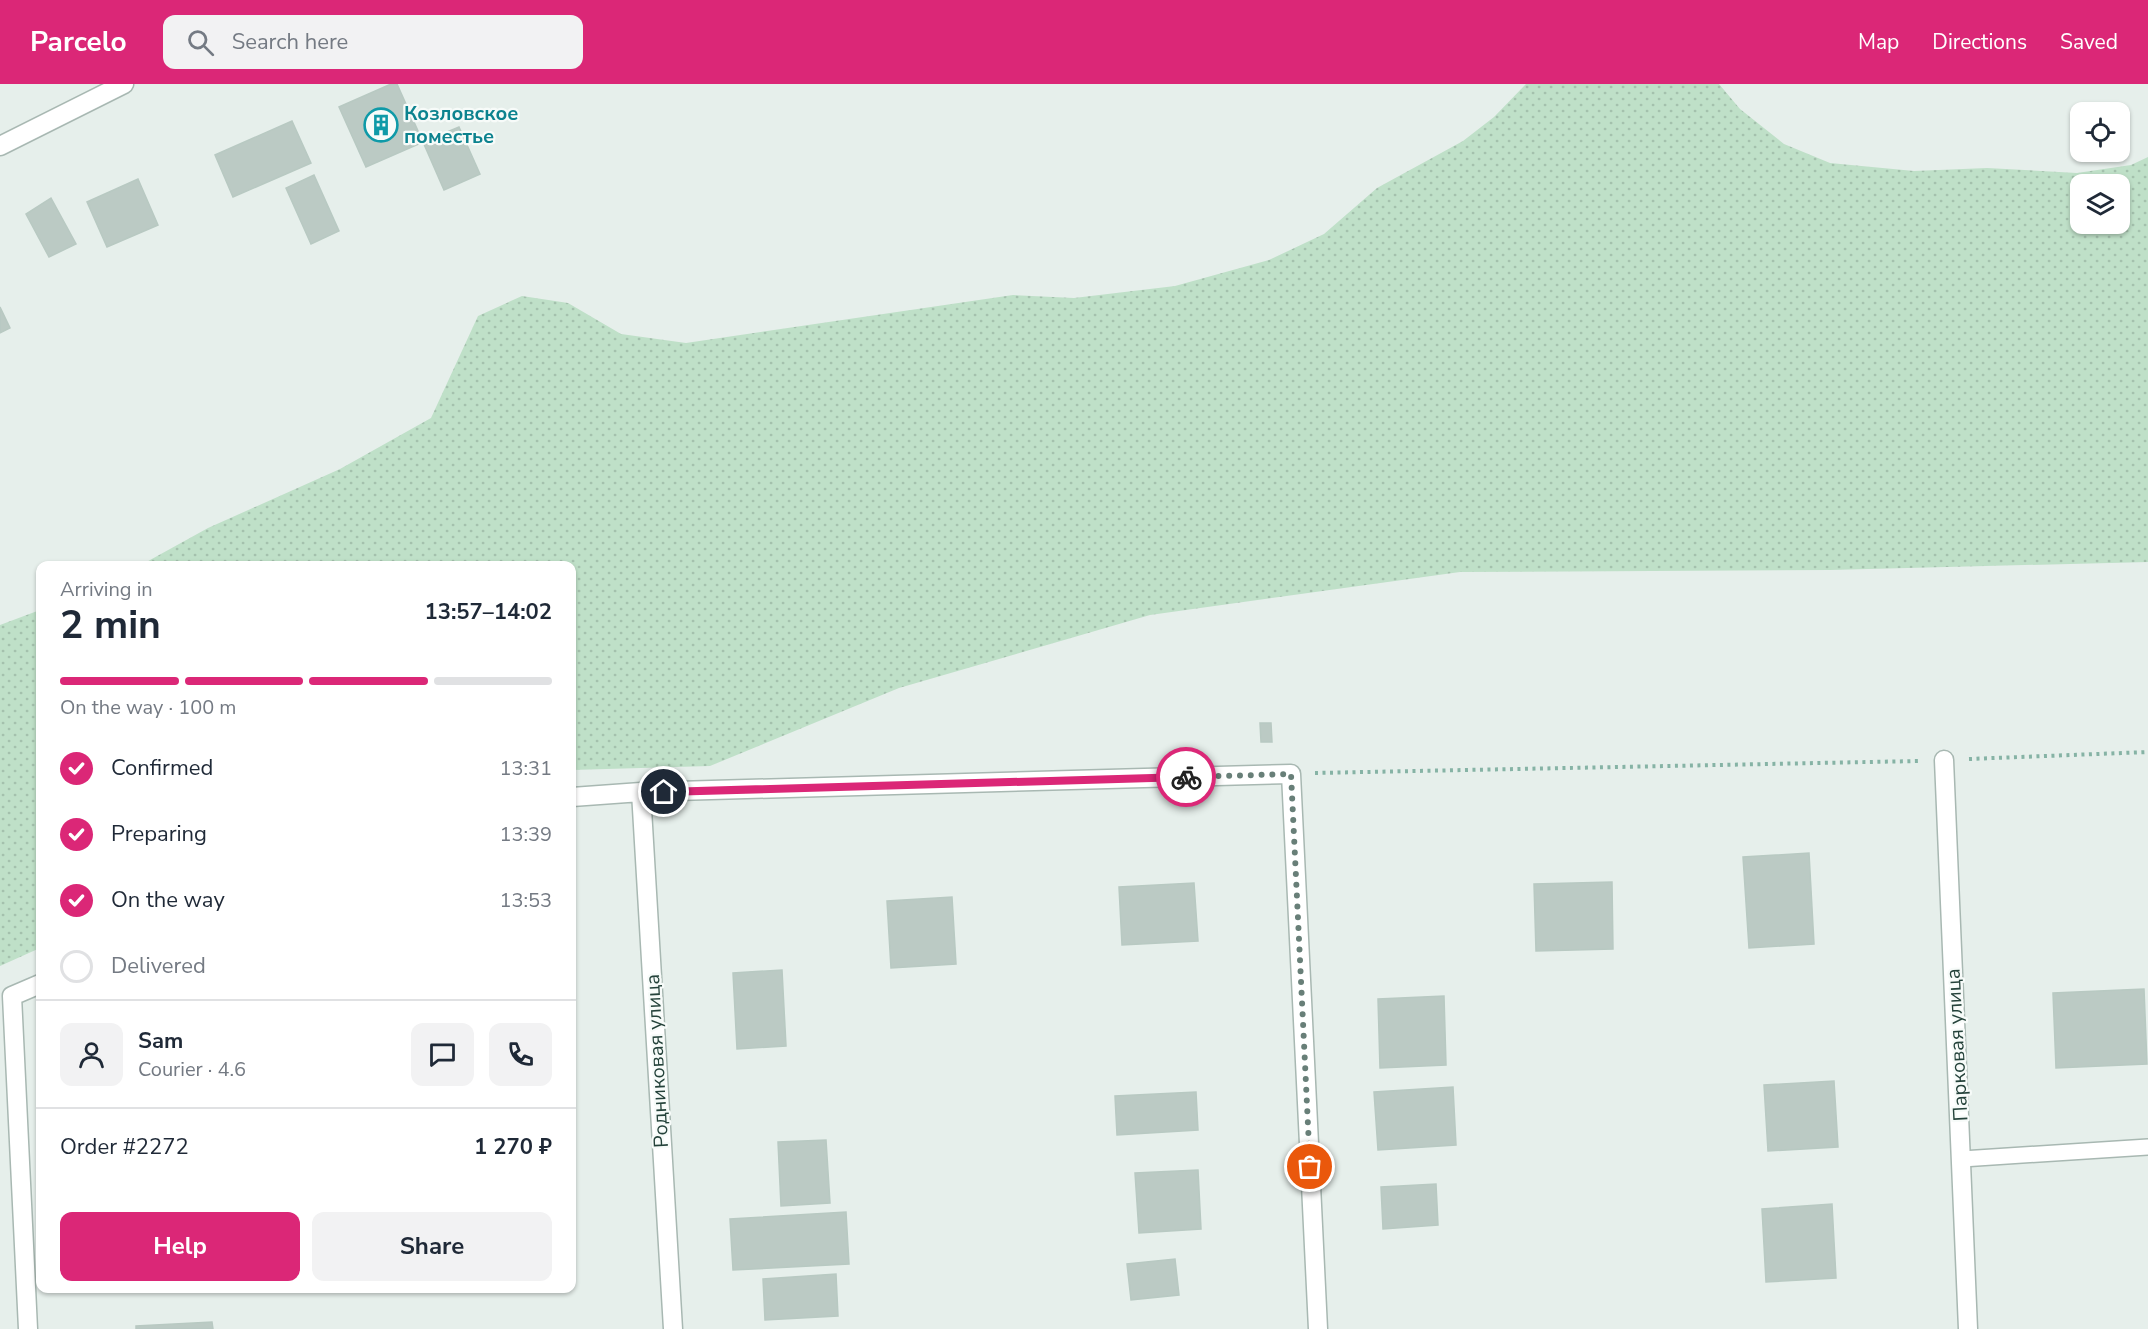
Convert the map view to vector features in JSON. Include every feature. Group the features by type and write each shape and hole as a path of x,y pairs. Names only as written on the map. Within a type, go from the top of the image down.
{"street":[{"path":"0,146 124,84"},
{"name":"Парковая улица","path":"1944,760 1968,1329"},
{"path":"576,797 641,792 1291,774 1318,1329"},
{"name":"Родниковая улица","path":"641,792 673,1329"},
{"path":"28,1329 12,996 36,986"}],"lane":[{"path":"1962,1159 2148,1147"}],"path":[{"path":"1291,774 1944,760 2148,753"}],"green space":[{"path":"1526,84 1719,84 1740,109 1784,144 1830,163 1914,171 1987,168 2077,173 2131,165 2148,157 2148,562 1830,570 1460,572 1150,615 899,688 710,766 576,770 576,561 148,561 208,528 340,469 431,418 478,316 522,296 568,303 621,334 686,343 1013,295 1074,298 1175,286 1269,260 1324,234 1377,188 1463,141 1494,117"},
{"path":"36,612 36,950 0,966 0,625"}],"building":[{"name":"Козловское поместье","path":"391,84 397,84 423,142 366,167 339,107"},
{"path":"292,121 311,163 233,197 215,155"},
{"path":"459,127 480,174 444,190 423,142"},
{"path":"314,175 339,231 311,244 286,188"},
{"path":"138,179 158,225 107,247 87,202"},
{"path":"51,198 76,244 49,257 26,214"},
{"path":"0,307 10,328 0,333"},
{"path":"1260,723 1271,723 1272,742 1261,742"},
{"path":"1809,853 1814,944 1749,948 1743,857"},
{"path":"1612,882 1613,949 1536,951 1534,884"},
{"path":"1194,883 1198,941 1122,945 1119,887"},
{"path":"952,897 956,964 891,968 887,901"},
{"path":"782,970 786,1046 737,1049 733,973"},
{"path":"2144,989 2147,1064 2056,1068 2053,993"},
{"path":"1444,996 1446,1065 1380,1068 1378,999"},
{"path":"1834,1081 1838,1147 1768,1151 1764,1085"},
{"path":"1453,1087 1456,1145 1378,1150 1374,1092"},
{"path":"1196,1092 1198,1130 1117,1135 1115,1096"},
{"path":"826,1140 830,1203 781,1206 778,1142"},
{"path":"1198,1170 1201,1229 1139,1233 1135,1173"},
{"path":"1436,1184 1438,1225 1383,1229 1381,1187"},
{"path":"1832,1204 1836,1278 1766,1282 1762,1209"},
{"path":"846,1212 849,1264 733,1270 730,1219"},
{"path":"1175,1259 1179,1295 1131,1300 1127,1264"},
{"path":"836,1274 838,1316 765,1320 763,1279"},
{"path":"212,1322 213,1329 136,1329 136,1326"}],"way so far":[{"path":"1186,777 1291,774 1310,1167"}],"place":[{"name":"Козловское поместье","path":"381,125"}],"route":[{"path":"664,792 1186,777"}]}
